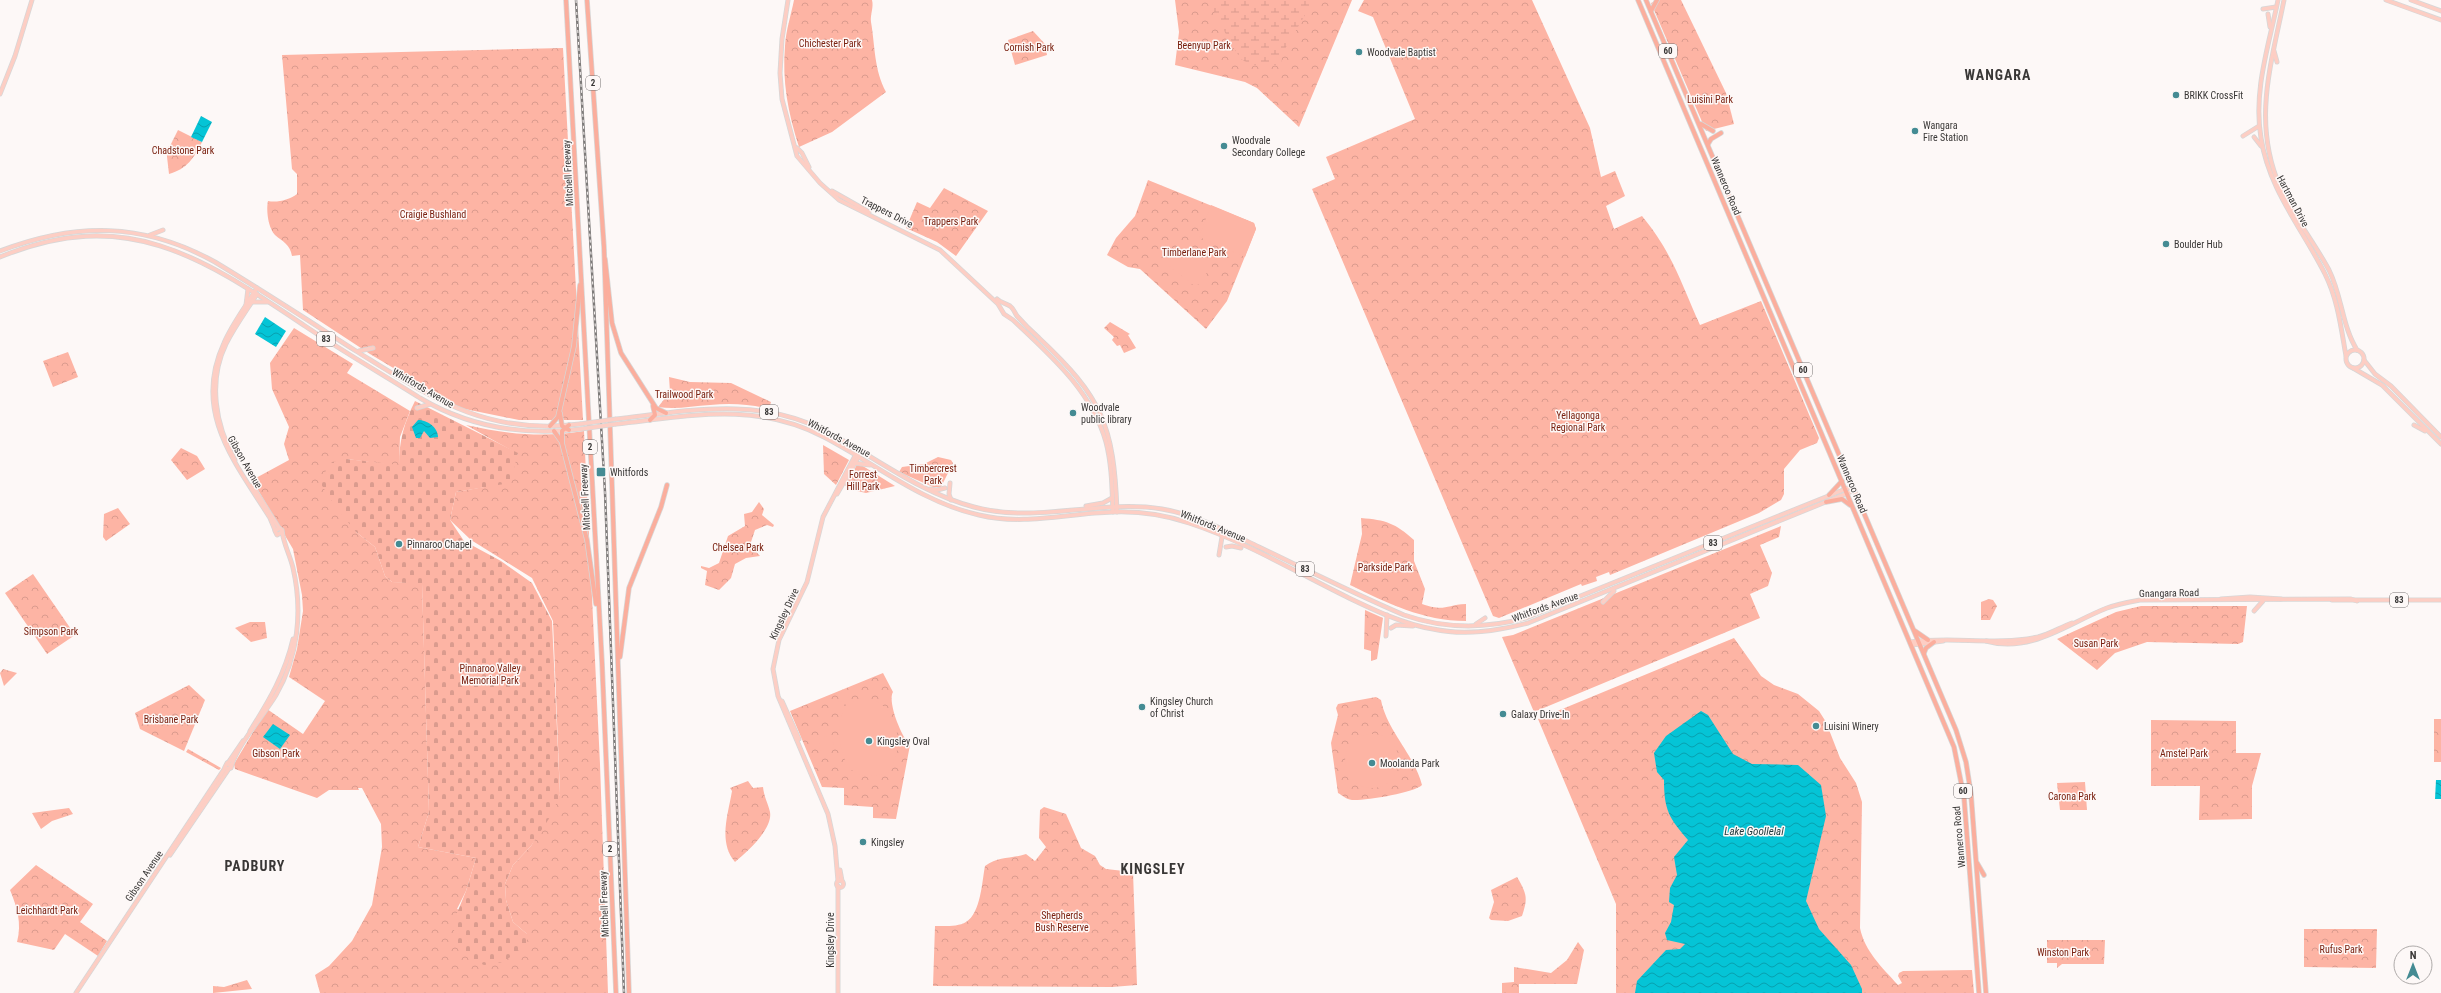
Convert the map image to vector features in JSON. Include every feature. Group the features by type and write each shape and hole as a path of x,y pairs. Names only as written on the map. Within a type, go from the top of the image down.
{"highway":[{"name":"Mitchell Freeway","path":"566,0 600,624 616,993"},
{"name":"2","path":"587,0 604,247 629,993"},
{"name":"Wanneroo Road","path":"1638,0 1948,730 1960,769 1979,993"},
{"name":"Wanneroo Road","path":"1646,0 1956,730 1966,762 1971,794 1986,993"},
{"path":"1651,11 1657,0"},
{"path":"1698,121 1704,128 1714,130"},
{"path":"1708,144 1711,139 1721,133"},
{"path":"604,247 616,338 629,367 651,398 656,408 666,413"},
{"path":"550,426 556,420 577,326 581,270"},
{"path":"650,420 655,415 651,398"},
{"path":"560,404 565,428 562,443"},
{"path":"554,431 562,443 587,540 600,624"},
{"path":"1829,495 1842,481"},
{"path":"618,670 628,588 661,507 667,485"},
{"name":"83","path":"1826,502 1845,500 1854,510"},
{"name":"83","path":"1913,630 1928,640"},
{"path":"1924,654 1925,649 1934,642"},
{"path":"1976,861 1984,875"}],"main road":[{"path":"0,88 18,41 31,0"},
{"path":"0,94 15,56 31,0"},
{"name":"Trappers Drive","path":"788,0 782,40 780,73 782,99 799,153 820,183 839,200 946,254 1003,309 1006,315"},
{"name":"Hartman Drive","path":"2278,0 2259,89 2260,126 2263,149 2271,177 2281,200 2330,285 2340,317 2346,356"},
{"name":"Hartman Drive","path":"2284,0 2265,90 2264,111 2270,154 2280,187 2322,258 2337,287 2349,335 2358,350"},
{"path":"2386,0 2441,20"},
{"path":"2411,0 2441,11"},
{"path":"2263,9 2276,7"},
{"path":"2268,14 2270,32"},
{"path":"2274,48 2277,62"},
{"path":"2244,136 2260,126"},
{"path":"2254,137 2263,149"},
{"name":"Trappers Drive","path":"799,153 812,171 828,188 850,202 940,248 1000,302 1012,310"},
{"name":"Whitfords Avenue","path":"0,250 45,235 80,230 116,230 149,236 190,249 259,289 451,407 502,422 565,428"},
{"path":"149,236 163,230"},
{"name":"Whitfords Avenue","path":"0,257 36,244 68,237 99,235 130,238 158,244 186,254 248,289 430,404 455,416 485,425 518,430 554,431 580,426 719,412 758,415 808,429 851,452 914,490 954,508 993,518 1037,520 1115,512 1142,513 1173,518 1222,537 1387,615 1418,626 1463,632 1507,628 1528,623 1618,588 1826,502 1846,491"},
{"path":"245,308 248,289"},
{"name":"Gibson Avenue","path":"77,993 280,688 294,646 298,620 297,587 292,564 280,534 230,451 223,434 217,408 217,381 221,357 226,344 259,289"},
{"name":"Gibson Avenue","path":"256,294 245,308 224,341 217,360 214,385 214,407 217,425 226,450 277,529"},
{"path":"251,303 257,301 268,302"},
{"path":"1003,309 1008,306"},
{"path":"1115,506 1112,498 1105,441 1099,422 1086,398 1060,365 1006,315 1011,314 1012,310 1078,378 1094,400 1109,434 1119,498 1126,506"},
{"path":"358,351 373,348"},
{"path":"2441,437 2391,386 2373,372 2364,360 2363,355 2358,350 2351,350 2346,356 2348,364 2382,385 2441,444"},
{"path":"2353,368 2362,365 2364,360"},
{"path":"417,408 430,404"},
{"name":"Whitfords Avenue","path":"616,422 666,413 716,407 760,410 810,424 920,486 951,500 984,510 1027,514 1115,506 1165,510 1203,521 1410,617 1439,624 1471,626 1505,623 1543,611 1829,495 1854,488"},
{"path":"2414,425 2430,433"},
{"name":"Kingsley Drive","path":"840,881 836,851 828,814 778,696 773,669 779,640 806,586 823,517 848,469 860,451"},
{"path":"848,469 851,452"},
{"name":"Kingsley Drive","path":"839,993 840,881 838,844 830,814 780,695 776,670 781,641 808,586 825,518 857,456"},
{"path":"854,463 875,467"},
{"path":"1115,512 1116,475"},
{"path":"950,483 949,494 951,500"},
{"path":"920,486 937,490 945,488"},
{"path":"1079,509 1103,503 1112,498"},
{"path":"1027,514 1037,520"},
{"path":"1219,555 1222,537"},
{"path":"1226,547 1232,546 1252,551"},
{"path":"1603,602 1618,588"},
{"name":"Gnangara Road","path":"2218,600 2246,597 2284,600"},
{"name":"Gnangara Road","path":"1920,643 1928,640 1986,641 2039,636 2108,608 2140,600 2441,600"},
{"path":"2254,610 2264,600"},
{"path":"1386,636 1387,615"},
{"path":"1471,626 1486,618"},
{"path":"1391,628 1396,625 1418,626"},
{"name":"Gnangara Road","path":"1912,644 1943,641"}],"green space":[{"name":"Chichester Park","path":"794,0 872,0 873,5 871,22 876,57 879,75 886,92 832,132 799,147 789,109 784,72 787,28"},
{"name":"Beenyup Park","path":"1175,0 1352,0 1299,127 1257,88 1245,82 1175,65 1179,32"},
{"path":"1207,0 1314,0 1282,54 1281,65 1262,66 1253,65 1244,61 1240,57"},
{"name":"Yellagonga Regional Park","path":"1364,0 1532,0 1590,128 1601,177 1615,171 1625,196 1606,206 1614,229 1642,216 1669,255 1700,325 1761,301 1819,438 1817,443 1800,450 1784,469 1784,494 1781,500 1759,513 1610,575 1609,572 1596,577 1597,581 1582,586 1581,584 1499,618 1493,616 1312,189 1335,179 1326,157 1415,119 1373,17 1358,11"},
{"name":"Luisini Park","path":"1658,0 1681,0 1726,93 1734,124 1706,131 1651,3"},
{"name":"Cornish Park","path":"1033,31 1045,44 1047,55 1015,65 1008,40"},
{"name":"Craigie Bushland","path":"563,48 583,420 519,420 460,408 370,354 303,310 300,255 292,256 288,246 275,235 269,224 267,214 268,201 275,202 290,198 297,194 297,174 292,169 282,55"},
{"name":"Chadstone Park","path":"178,130 202,142 196,153 185,166 169,174 166,148 170,146"},
{"name":"Timberlane Park","path":"1148,180 1254,223 1256,229 1227,301 1206,329 1140,269 1128,267 1107,255 1116,238 1135,216"},
{"name":"Trappers Park","path":"944,188 988,211 956,256 937,242 906,228 917,202 930,208"},
{"path":"1211,205 1254,223 1256,229 1245,257 1199,237"},
{"path":"1182,242 1212,266 1196,287 1165,263"},
{"path":"1110,322 1130,334 1128,335 1136,348 1124,353 1120,345 1117,346 1112,340 1114,337 1104,328"},
{"name":"Gibson Park","path":"294,328 353,364 347,373 410,411 400,437 399,466 347,459 356,532 375,547 385,576 392,582 422,583 429,812 418,847 476,858 466,891 457,909 527,934 513,922 506,900 505,884 513,865 531,846 560,794 553,621 532,578 471,540 450,520 456,492 484,487 518,454 466,425 510,433 540,435 584,431 600,764 608,993 320,993 315,975 329,966 352,941 372,905 382,847 381,824 362,788 358,788 359,790 329,790 317,798 235,769 234,764 267,709 303,734 325,701 289,677 297,649 303,611 302,595 293,549 252,480 289,460 284,444 289,427 272,389 270,363"},
{"path":"68,352 78,377 53,387 43,361"},
{"name":"Trailwood Park","path":"669,377 690,382 731,383 771,402 769,409 733,404 678,408 658,407 670,392"},
{"name":"Pinnaroo Valley Memorial Park","path":"415,401 518,453 510,483 456,492 450,520 464,541 501,561 532,583 552,621 560,794 552,814 531,846 513,865 505,884 506,900 513,922 527,934 527,943 504,962 484,965 469,958 456,943 453,923 466,891 476,858 418,847 429,812 422,584 392,582 385,576 375,547 356,532 336,507 319,481 332,462 347,459 399,465 403,432"},
{"path":"823,445 849,460 836,485 824,474"},
{"path":"181,448 197,456 205,469 187,480 171,460"},
{"name":"Timbercrest Park","path":"938,457 951,460 953,463 941,487 933,487 899,472 902,467 924,464"},
{"name":"Forrest Hill Park","path":"858,463 895,486 866,493 848,489 845,485"},
{"name":"Chelsea Park","path":"759,502 764,509 762,515 774,525 773,527 767,525 755,530 750,545 760,556 746,558 735,564 731,578 719,590 705,585 707,571 701,568 701,566 709,568 719,563 728,536 745,526 744,514 752,512"},
{"path":"118,508 130,524 106,541 103,537 104,514"},
{"name":"Parkside Park","path":"1361,518 1390,523 1414,540 1414,561 1425,589 1422,604 1440,608 1466,604 1466,621 1435,618 1406,610 1350,585 1362,534"},
{"path":"1781,526 1779,537 1760,545 1772,573 1768,586 1750,594 1760,618 1534,712 1502,637 1513,635"},
{"name":"Simpson Park","path":"33,574 75,635 47,654 5,593"},
{"path":"1989,599 1993,600 1997,606 1990,620 1981,620 1981,602"},
{"name":"Susan Park","path":"2141,606 2247,606 2243,642 2238,644 2147,642 2115,653 2097,670 2057,639 2116,612"},
{"path":"1365,610 1383,618 1377,659 1371,661 1371,651 1364,649"},
{"path":"250,622 265,622 267,638 251,642 235,628"},
{"path":"1734,638 1761,676 1774,685 1798,694 1819,711 1826,722 1840,758 1856,783 1862,802 1860,928 1862,937 1870,952 1898,985 1902,983 1898,976 1899,973 1903,971 1972,970 1974,993 1616,993 1616,904 1538,719"},
{"path":"3,669 17,673 4,686 0,673"},
{"path":"883,673 893,692 892,704 896,720 903,735 910,745 896,819 873,818 873,807 844,805 844,788 822,787 790,711"},
{"name":"Brisbane Park","path":"189,685 205,700 184,751 140,729 135,713"},
{"name":"Moolanda Park","path":"1376,697 1381,700 1389,722 1413,763 1422,785 1409,791 1388,796 1350,800 1338,793 1331,743 1338,715 1336,708 1338,704"},
{"name":"Kingsley Oval","path":"858,699 870,699 876,701 891,715 895,724 898,744 889,772 871,776 857,774 848,766 845,759 839,734 843,712 838,712 838,702 844,701 844,710 846,705"},
{"path":"2434,719 2441,719 2441,762 2434,762"},
{"name":"Amstel Park","path":"2151,720 2236,721 2236,753 2261,753 2252,786 2252,819 2199,820 2200,786 2151,786"},
{"name":"Moolanda Park","path":"1372,734 1382,736 1391,742 1397,751 1399,761 1397,771 1391,780 1382,786 1372,788 1362,786 1353,780 1347,771 1345,761 1347,751 1353,742 1362,736"},
{"path":"832,736 834,749 821,751 819,737"},
{"path":"188,749 221,768 219,770 186,752"},
{"path":"748,781 753,788 763,787 770,812 770,819 758,840 735,862 727,846 726,837 727,819 732,791 730,788"},
{"name":"Carona Park","path":"2085,782 2087,810 2060,810 2057,783"},
{"name":"Shepherds Bush Reserve","path":"1044,807 1066,814 1081,848 1095,856 1100,865 1106,869 1133,872 1137,985 1112,987 933,986 935,926 959,925 971,918 978,904 985,866 1000,859 1026,854 1035,861 1046,847 1039,838 1040,810"},
{"path":"69,808 73,814 52,821 41,829 32,813"},
{"name":"Leichhardt Park","path":"36,865 93,904 80,922 107,941 98,956 65,934 54,950 17,942 19,922 15,903 10,890"},
{"path":"1517,877 1526,896 1522,916 1508,921 1491,920 1489,918 1494,902 1491,890"},
{"name":"Rufus Park","path":"2304,929 2377,929 2376,968 2304,967"},
{"name":"Winston Park","path":"2047,940 2105,940 2104,964 2062,964 2057,968 2057,963 2047,963"},
{"path":"1578,942 1584,950 1577,984 1519,984 1519,993 1502,993 1502,983 1514,982 1514,967 1551,973 1567,960"},
{"path":"247,980 252,989 213,993 213,986 224,987"}],"water":[{"path":"201,116 212,122 202,142 191,137"},
{"path":"265,317 286,331 276,347 255,334"},
{"path":"418,420 425,421 434,427 438,433 438,437 430,438 424,431 420,438 416,438 412,427"},
{"name":"Lake Goollelal","path":"1701,711 1708,715 1733,754 1752,764 1798,765 1821,785 1826,816 1806,901 1819,929 1851,965 1862,989 1862,993 1635,993 1637,981 1666,950 1680,949 1685,944 1667,940 1665,933 1671,922 1674,905 1669,902 1670,888 1677,875 1674,857 1688,840 1676,826 1669,813 1665,799 1664,780 1657,772 1654,753 1666,736"},
{"path":"273,724 290,735 280,749 263,737"},
{"path":"2436,780 2441,780 2441,799 2435,799"}],"railway":[{"path":"576,0 605,492 624,993"}],"place":[{"name":"Woodvale Baptist","path":"1359,52"},
{"name":"BRIKK CrossFit","path":"2176,95"},
{"name":"Wangara Fire Station","path":"1915,131"},
{"name":"Woodvale Secondary College","path":"1224,146"},
{"name":"Boulder Hub","path":"2166,244"},
{"name":"Woodvale public library","path":"1073,413"},
{"name":"Whitfords","path":"601,472"},
{"name":"Pinnaroo Chapel","path":"399,544"},
{"name":"Kingsley Church of Christ","path":"1142,707"},
{"name":"Galaxy Drive-In","path":"1503,714"},
{"name":"Luisini Winery","path":"1816,726"},
{"name":"Kingsley Oval","path":"869,741"},
{"name":"Moolanda Park","path":"1372,763"},
{"name":"Kingsley","path":"863,842"}],"district":[{"name":"WANGARA","path":"1998,75"},
{"name":"PADBURY","path":"255,866"},
{"name":"KINGSLEY","path":"1153,869"}]}
